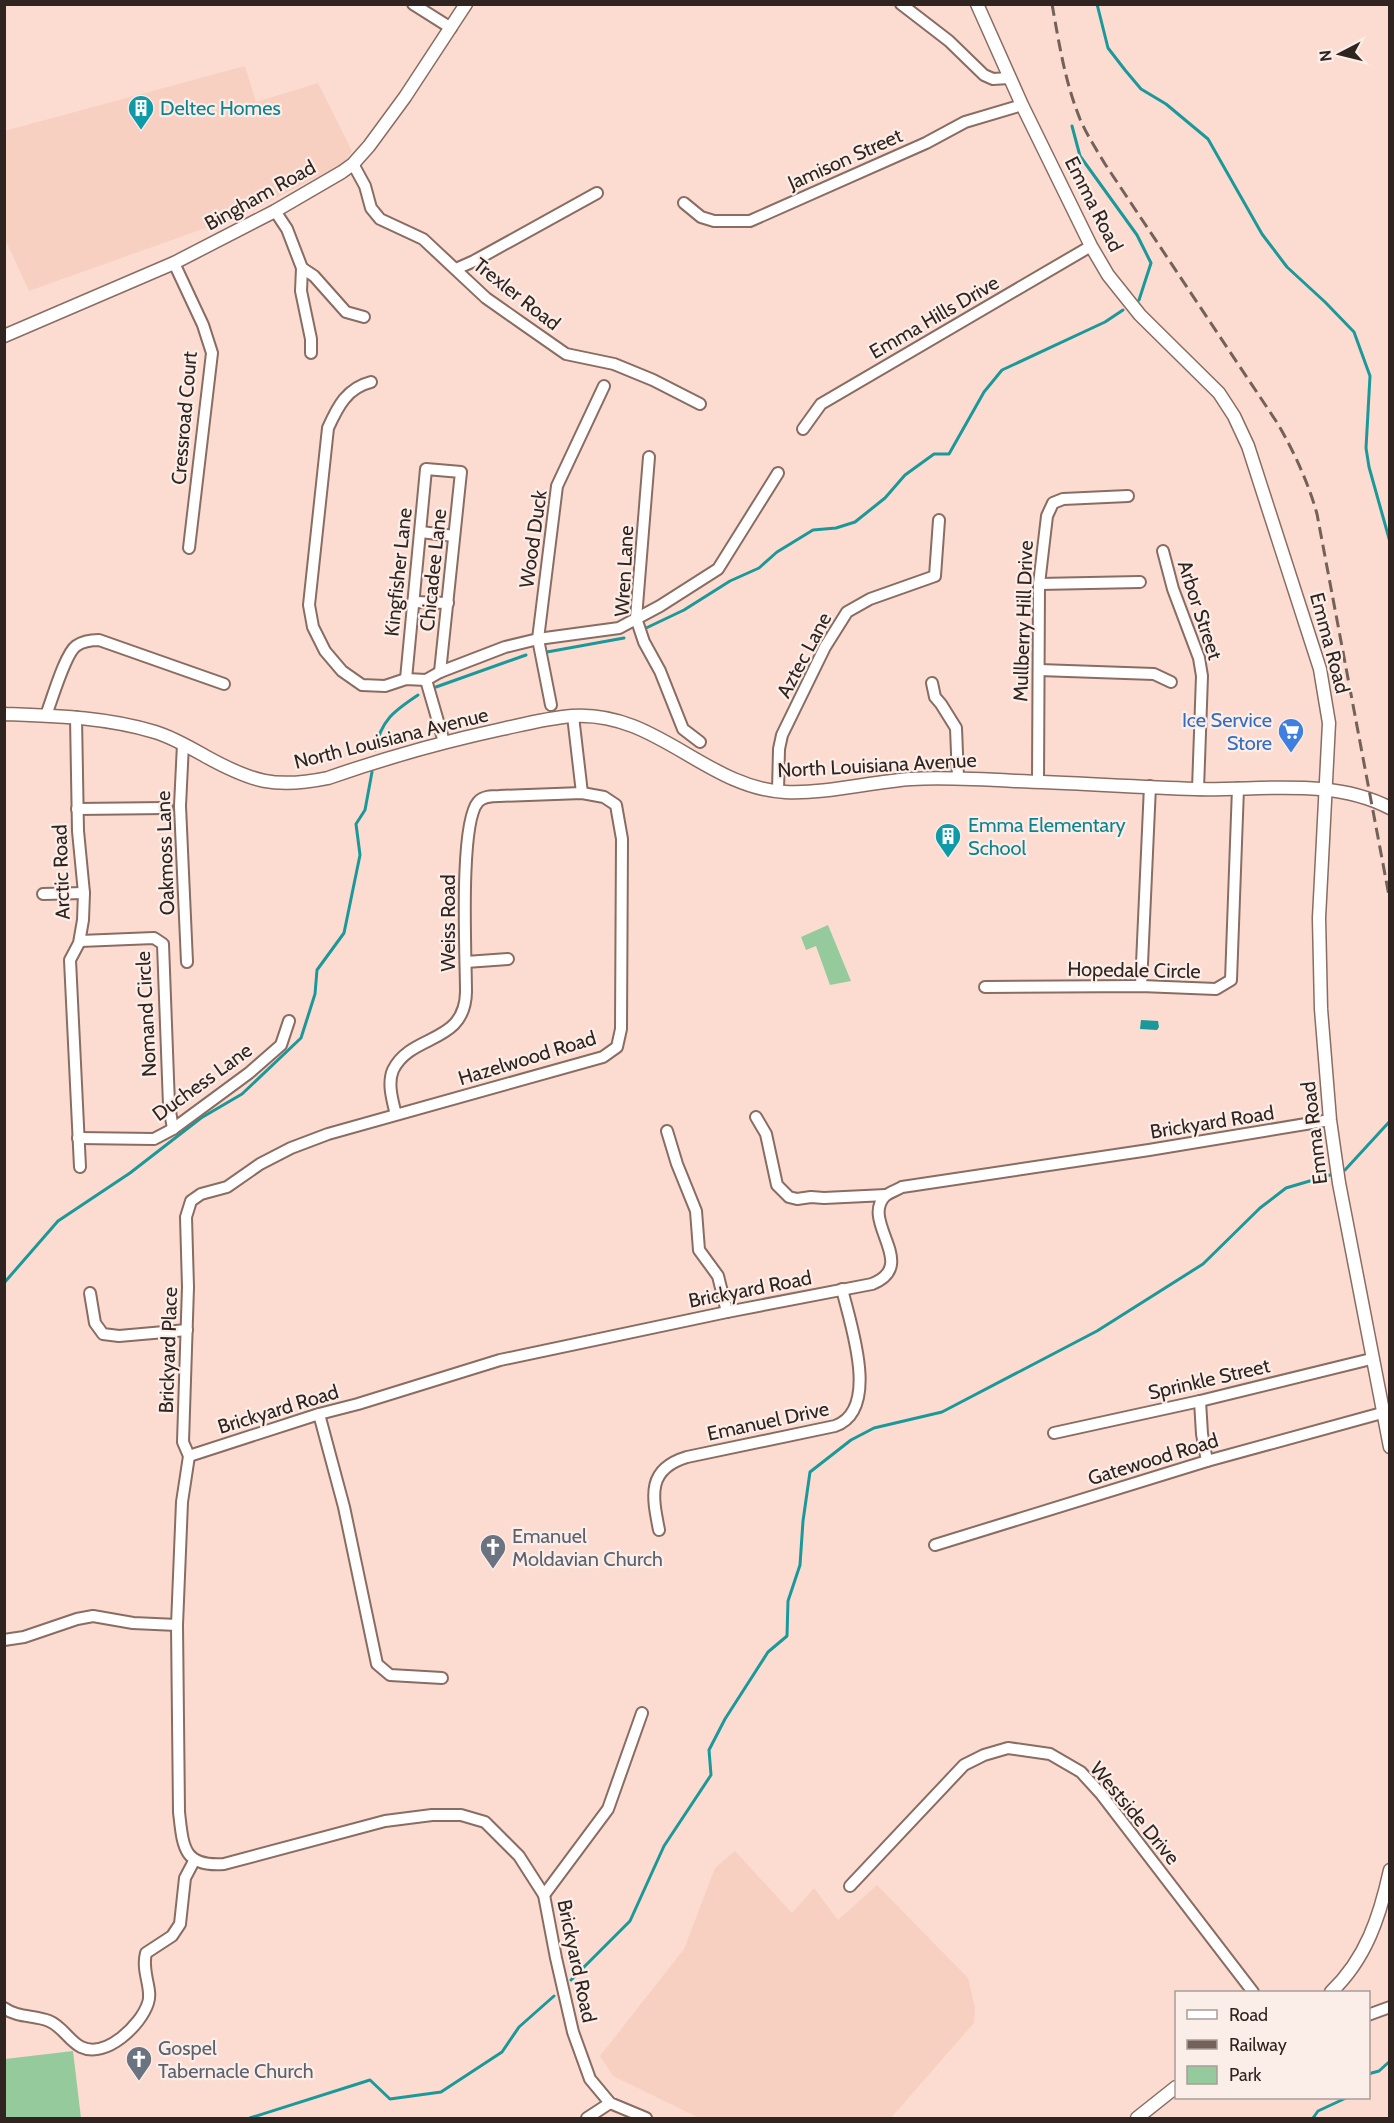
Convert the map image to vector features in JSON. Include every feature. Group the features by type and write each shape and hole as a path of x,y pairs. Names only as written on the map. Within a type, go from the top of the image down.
{"street":[{"path":"413,4 451,28"},
{"name":"Bingham Road","path":"5,334 174,263 275,211 353,164 404,99 466,4"},
{"path":"901,4 949,41 984,75 993,79 1009,78"},
{"name":"Emma Road","path":"977,4 1022,105 1091,246 1108,274 1140,315 1219,393 1234,416 1248,446 1320,669 1329,723 1319,918 1321,1009 1330,1120 1339,1183 1389,1447"},
{"name":"Jamison Street","path":"684,203 700,217 714,221 750,221 926,142 964,122 1022,105"},
{"name":"Trexler Road","path":"353,164 361,176 371,208 380,219 423,239 486,298 566,354 614,364 653,380 700,404"},
{"path":"456,269 597,193"},
{"path":"275,211 287,229 302,268 302,291 311,353"},
{"name":"Emma Hills Drive","path":"803,429 821,404 1091,246"},
{"name":"Cressroad Court","path":"174,263 203,325 212,352 189,548"},
{"path":"302,268 314,276 346,312 364,317"},
{"path":"371,382 358,385 340,402 328,428 309,605 313,627 325,651 342,671 362,685 385,686 406,678 426,680 440,672 505,647 538,639 619,628 660,606 718,569 778,473"},
{"name":"Wood Duck","path":"551,705 538,639 557,486 604,386"},
{"name":"Wren Lane","path":"649,457 636,618 644,642 660,671 683,729 700,742"},
{"name":"Kingfisher Lane","path":"406,678 426,469 461,472"},
{"name":"Chicadee Lane","path":"440,672 461,472"},
{"name":"Mullberry Hill Drive","path":"1038,782 1039,584 1047,516 1053,503 1063,499 1128,496"},
{"name":"Aztec Lane","path":"778,791 779,748 782,735 837,625 853,607 886,592 935,576 939,520"},
{"path":"421,532 454,536"},
{"name":"Arbor Street","path":"1162,551 1173,589 1199,658 1202,676 1198,789"},
{"path":"1039,584 1140,582"},
{"path":"413,602 448,603"},
{"path":"46,715 68,656 75,646 87,641 99,640 224,684"},
{"path":"1039,670 1154,674 1171,682"},
{"path":"426,680 444,742"},
{"path":"932,683 935,697 956,728 958,778"},
{"name":"North Louisiana Avenue","path":"4,714 76,717 126,724 158,733 183,744 243,776 261,781 291,784 328,778 444,742 573,716 597,716 620,720 644,730 742,783 778,791 811,791 910,779 958,778 1198,789 1327,789 1372,800 1389,808"},
{"path":"573,716 582,794"},
{"name":"Arctic Road","path":"76,717 77,809 84,893 80,941 70,960 80,1167"},
{"name":"Oakmoss Lane","path":"183,744 180,806 187,962"},
{"path":"1141,986 1150,786"},
{"name":"Hopedale Circle","path":"985,987 1141,986 1216,989 1231,980 1238,788"},
{"name":"Weiss Road","path":"396,1115 391,1088 392,1072 404,1054 453,1027 465,1005 466,867 470,820 477,802 485,797 582,794"},
{"name":"Hazelwood Road","path":"188,1245 186,1217 191,1202 201,1194 226,1187 260,1164 291,1148 328,1134 603,1057 617,1047 621,1029 622,839 616,805 604,797 582,794"},
{"path":"77,809 167,808"},
{"path":"43,894 84,893"},
{"name":"Nomand Circle","path":"80,941 154,938 163,944 169,1105 172,1129"},
{"path":"466,962 508,959"},
{"name":"Duchess Lane","path":"78,1138 154,1139 172,1129 249,1073 281,1045 290,1021"},
{"path":"756,1117 766,1134 777,1185 789,1197 797,1199 886,1195"},
{"name":"Brickyard Road","path":"189,1456 500,1360 872,1284 887,1274 891,1265 891,1255 878,1215 879,1204 886,1195 902,1187 1330,1120"},
{"path":"667,1131 677,1164 696,1211 699,1250 718,1276 727,1312"},
{"name":"Brickyard Place","path":"188,1245 183,1442 189,1456"},
{"name":"Emanuel Drive","path":"659,1530 655,1504 656,1487 660,1473 672,1462 835,1426 848,1419 856,1403 861,1374 842,1289"},
{"path":"90,1293 95,1323 104,1334 119,1336 187,1330"},
{"name":"Sprinkle Street","path":"1054,1433 1200,1401 1371,1359"},
{"path":"1200,1401 1207,1461"},
{"name":"Gatewood Road","path":"935,1545 1207,1461 1382,1413"},
{"path":"319,1414 344,1507 377,1664 390,1675 442,1678"},
{"path":"4,2008 12,2014 49,2021 84,2049 101,2048 132,2030 142,2018 149,2000 143,1964 146,1953 172,1936 180,1924 185,1878 194,1861 186,1850 181,1836 179,1812 177,1625 182,1502 189,1456"},
{"path":"4,1640 24,1637 93,1616 133,1623 177,1625"},
{"path":"544,1895 608,1809 642,1713"},
{"name":"Westside Drive","path":"850,1886 964,1766 984,1755 1008,1748 1050,1754 1081,1772 1101,1794 1252,1991"},
{"name":"Brickyard Road","path":"194,1861 208,1865 224,1864 385,1821 432,1815 461,1815 485,1822 519,1856 544,1895 573,2032 590,2079 610,2103 646,2118"},
{"path":"1333,1991 1358,1960 1373,1930 1384,1898 1389,1870"},
{"path":"1370,2014 1389,2007"},
{"path":"1137,2118 1175,2088"},
{"path":"587,2118 610,2103"}],"shaded area":[{"path":"245,66 256,102 318,83 352,151 343,164 242,215 29,291 5,239 4,131"},
{"path":"735,1851 792,1913 814,1888 838,1920 877,1885 968,1978 975,2008 974,2023 891,2118 699,2118 613,2076 600,2056 684,1949 715,1868"}],"green space":[{"path":"828,925 851,981 830,985 816,946 806,950 801,937"},
{"path":"73,2051 81,2118 5,2118 5,2059"}],"water":[{"path":"1141,1020 1158,1021 1159,1027 1157,1030 1140,1029"}],"waterway":[{"path":"1097,4 1108,48 1125,70 1141,89 1166,104 1208,139 1262,234 1287,267 1354,332 1370,376 1366,448 1390,542"},
{"path":"1072,126 1080,156 1137,235 1151,263 1139,300"},
{"path":"644,629 684,610 730,581 759,568 777,552 813,530 836,528 855,522 885,498 905,475 934,454 949,454 984,392 1002,370 1105,322 1123,310"},
{"path":"547,652 624,638"},
{"path":"436,687 526,655"},
{"path":"375,750 381,731 390,717 418,695"},
{"path":"4,1283 58,1221 130,1173 201,1118 242,1094 301,1038 315,994 317,970 344,933 360,855 356,824 365,810 372,772"},
{"path":"1345,1170 1390,1121"},
{"path":"571,1980 630,1921 664,1846 711,1775 709,1750 725,1719 768,1652 787,1636 788,1601 800,1565 810,1472 851,1440 874,1428 942,1412 1097,1331 1203,1264 1260,1208 1286,1188 1330,1175"},
{"path":"250,2118 370,2080 390,2099 441,2092 502,2052 519,2027 554,1996"},
{"path":"1370,2073 1379,2071 1390,2061"},
{"path":"1313,2118 1318,2111 1344,2099"}],"railway":[{"path":"1052,4 1066,77 1086,131 1105,164 1278,424 1310,491 1317,514 1390,901"}],"place":[{"name":"Deltec Homes","path":"141,131"},
{"name":"Ice Service Store","path":"1291,754"},
{"name":"Emma Elementary School","path":"948,859"},
{"name":"Emanuel Moldavian Church","path":"493,1570"},
{"name":"Gospel Tabernacle Church","path":"139,2082"}]}
